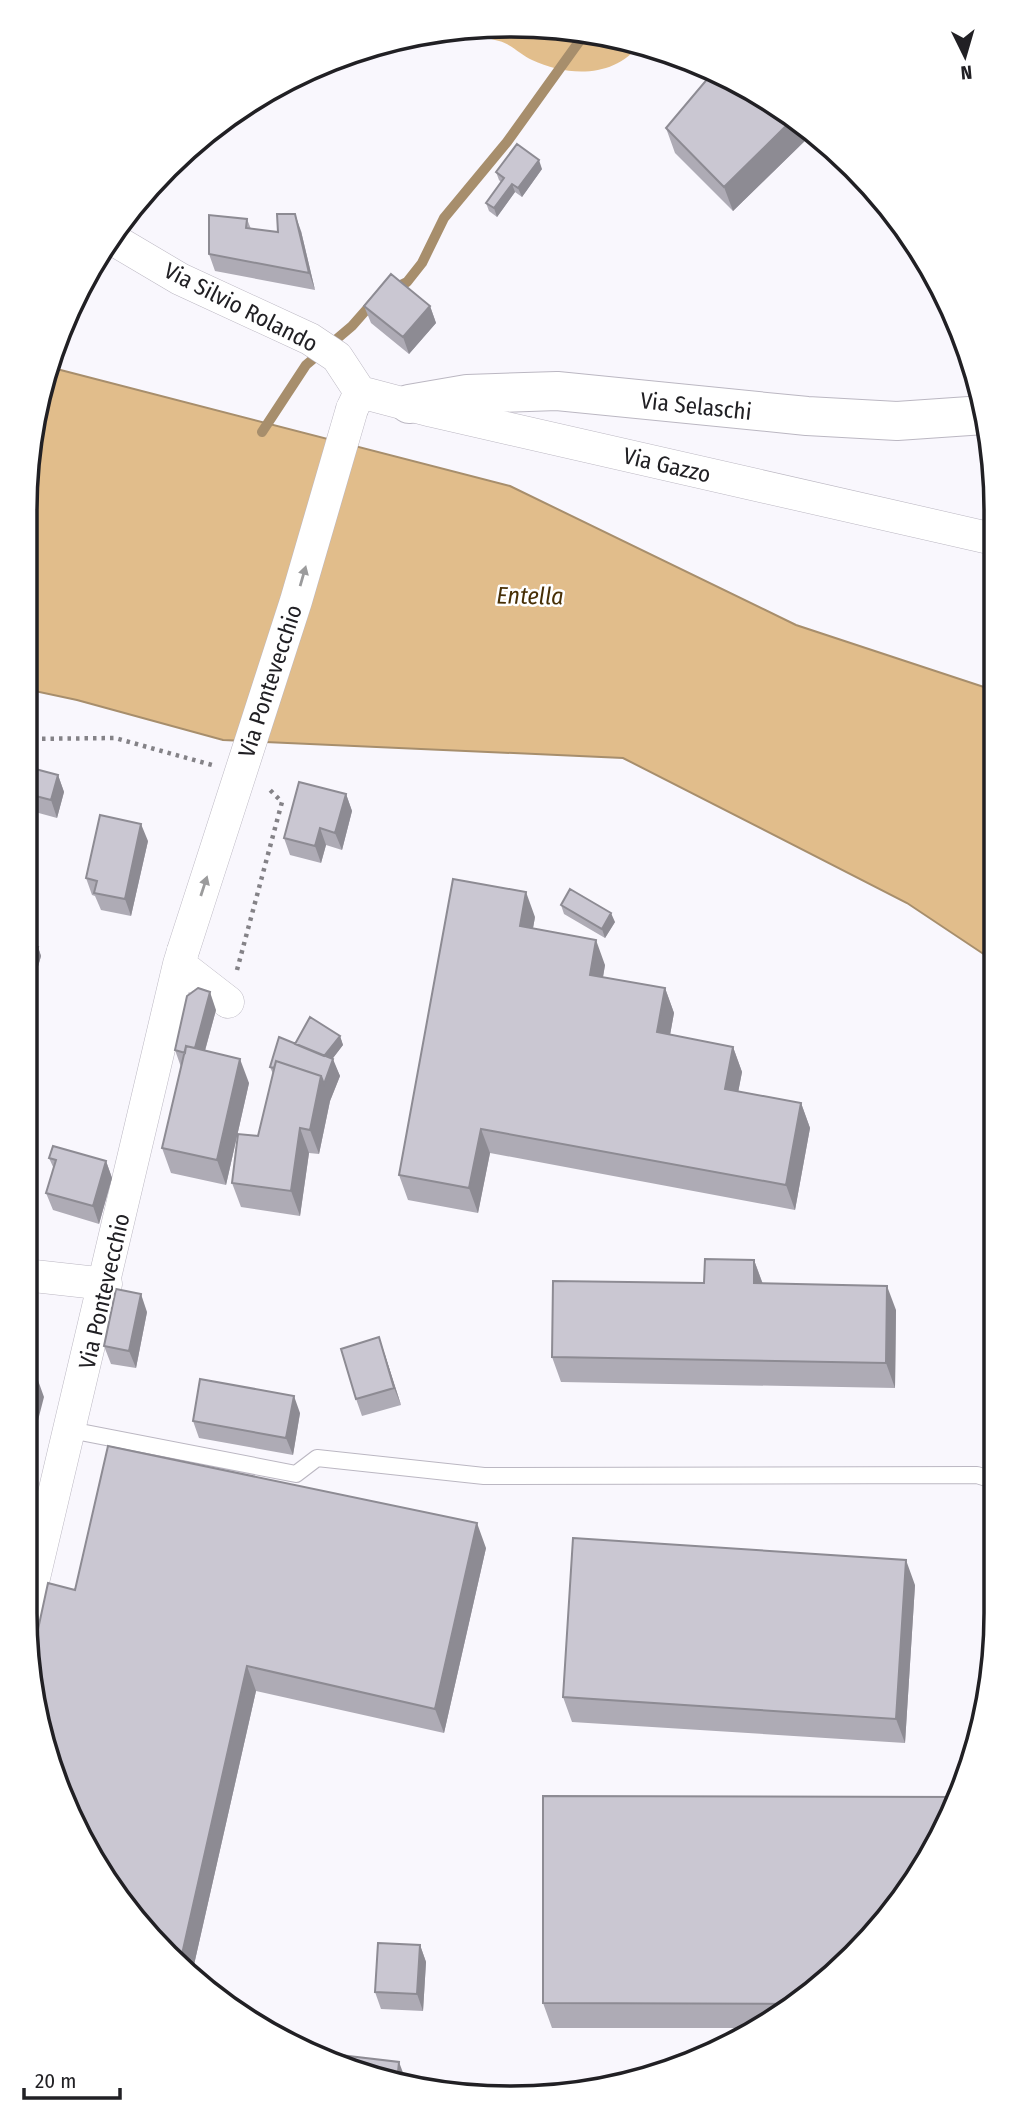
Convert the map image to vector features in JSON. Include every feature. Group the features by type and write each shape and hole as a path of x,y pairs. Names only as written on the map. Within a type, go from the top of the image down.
{"street":[{"name":"Via Silvio Rolando","path":"120,243 180,279 310,338 337,356 356,400"},
{"name":"Via Selaschi","path":"409,404 467,394 557,391 807,416 897,421 974,416"},
{"name":"Via Gazzo","path":"356,400 409,404 984,537"},
{"name":"Via Pontevecchio","path":"37,1566 106,1284 181,958 296,601 356,400"},
{"path":"181,958 228,1002"},
{"path":"37,1276 106,1284"}],"lane":[{"path":"70,1430 296,1474 317,1458 484,1476 977,1475 984,1477"}],"shaded area":[{"path":"484,38 572,41 632,53 618,63 604,68 575,71 546,66 503,42"}],"water":[{"name":"Entella","path":"59,369 510,486 796,625 984,687 984,954 907,903 623,758 223,740 37,692 38,480 46,418"}],"building":[{"path":"707,80 747,100 786,126 724,187 666,128"},
{"path":"517,144 539,160 518,188 512,184 494,208 486,203 504,178 496,172"},
{"path":"277,214 295,214 309,273 209,254 209,215 247,219 246,228 278,232"},
{"path":"391,274 430,306 403,337 364,306"},
{"path":"37,769 58,775 51,800 37,796"},
{"path":"299,782 346,794 335,833 320,828 315,846 284,838"},
{"path":"100,815 141,824 125,899 94,893 97,881 86,878"},
{"path":"453,879 526,892 520,926 596,940 590,975 665,988 657,1032 733,1047 725,1089 801,1103 786,1185 481,1129 469,1188 399,1175"},
{"path":"570,889 611,913 602,929 561,905"},
{"path":"198,988 210,992 195,1048 186,1046 185,1053 175,1050 187,996"},
{"path":"310,1017 340,1036 324,1056 295,1044"},
{"path":"279,1037 333,1059 324,1084 321,1076 276,1061 274,1068 270,1067"},
{"path":"186,1046 240,1059 217,1160 162,1148"},
{"path":"276,1061 321,1076 310,1130 300,1128 291,1191 232,1183 238,1134 258,1136"},
{"path":"53,1146 106,1161 93,1206 46,1193 56,1160 49,1158"},
{"path":"705,1259 754,1260 754,1283 887,1286 886,1363 552,1357 553,1281 704,1283"},
{"path":"116,1289 141,1294 129,1351 104,1346"},
{"path":"379,1337 394,1388 356,1399 341,1349"},
{"path":"200,1379 294,1396 286,1438 193,1421"},
{"path":"108,1446 477,1523 435,1709 247,1666 182,1953 135,1901 100,1849 73,1794 53,1735 41,1674 38,1631 48,1583 75,1590"},
{"path":"573,1538 906,1560 896,1719 563,1697"},
{"path":"543,1796 947,1797 921,1849 867,1925 823,1969 777,2004 543,2003"},
{"path":"378,1943 420,1945 417,1994 375,1992"},
{"path":"343,2055 399,2062 398,2072"}],"waterway":[{"path":"393,289 407,282 422,263 444,218 507,142 579,42"},
{"path":"262,432 306,365 352,326 374,301"}]}
